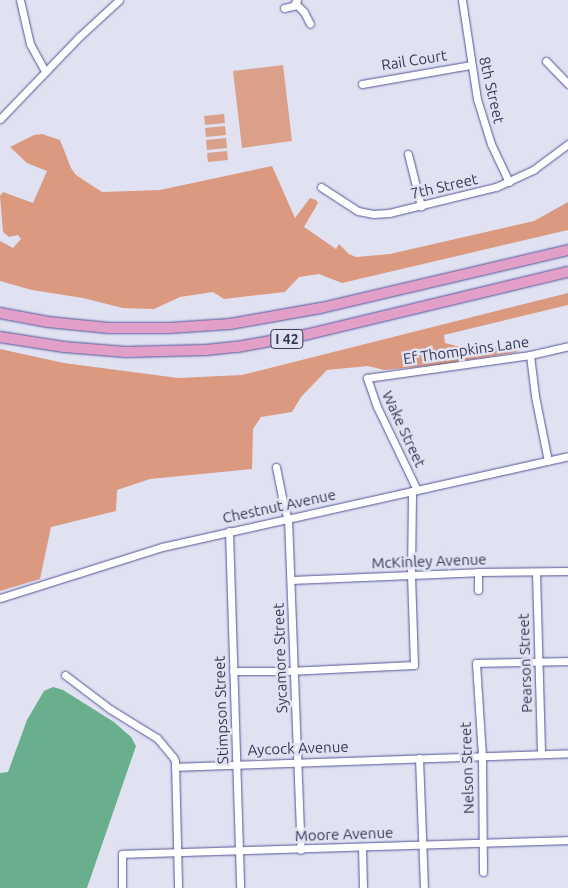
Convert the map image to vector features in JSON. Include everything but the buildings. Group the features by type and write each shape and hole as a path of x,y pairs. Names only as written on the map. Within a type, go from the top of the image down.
{"highway":[{"path":"0,313 48,322 109,328 169,328 230,324 320,308 568,250"},
{"name":"I 42","path":"0,337 64,347 126,352 237,347 309,334 568,272"}],"street":[{"path":"20,0 30,44 45,71"},
{"path":"0,119 45,71 119,0"},
{"name":"8th Street","path":"462,0 471,65 483,122 509,182"},
{"path":"284,8 293,6 296,1 310,24"},
{"path":"546,61 568,84"},
{"name":"Rail Court","path":"362,84 471,65"},
{"name":"7th Street","path":"321,187 358,211 373,214 389,213 478,193 509,182 533,170 568,144"},
{"path":"408,154 421,206"},
{"name":"Ef Thompkins Lane","path":"367,378 530,355 568,346"},
{"path":"530,355 534,396 548,461"},
{"name":"Wake Street","path":"294,671 414,665 411,575 415,490 377,407 367,378"},
{"name":"Chestnut Avenue","path":"0,598 162,547 568,456"},
{"name":"Sycamore Street","path":"276,467 288,518 301,850"},
{"name":"Stimpson Street","path":"228,532 240,888"},
{"name":"McKinley Avenue","path":"291,580 478,572 568,571"},
{"path":"478,572 478,590"},
{"name":"Pearson Street","path":"536,572 541,754"},
{"path":"538,662 568,661"},
{"name":"Nelson Street","path":"483,872 482,756 476,664 538,662"},
{"path":"233,671 294,671"},
{"path":"65,675 110,709 157,738 171,752 175,767 178,888"},
{"name":"Aycock Avenue","path":"175,767 568,753"},
{"path":"419,758 424,888"},
{"name":"Moore Avenue","path":"122,888 122,854 239,852 568,840"},
{"path":"362,848 363,888"}],"shaded area":[{"path":"283,65 292,141 242,148 233,71"},
{"path":"224,114 225,123 205,125 204,116"},
{"path":"225,126 226,135 206,137 205,128"},
{"path":"42,134 60,140 71,168 76,175 102,192 160,190 272,166 295,218 310,198 316,200 318,203 304,227 336,249 339,244 349,254 356,257 390,254 534,221 568,202 568,230 342,283 319,274 299,277 285,292 224,299 213,292 180,297 154,309 123,308 83,298 32,290 0,281 0,241 13,248 21,239 18,235 9,237 3,232 0,196 3,192 33,203 47,171 27,163 10,147 34,135"},
{"path":"226,138 227,148 207,150 206,140"},
{"path":"227,151 228,160 208,162 207,153"},
{"path":"568,293 568,305 444,335 445,343 461,347 501,347 518,352 437,365 384,370 368,366 327,370 301,397 292,412 261,417 253,429 252,469 150,479 117,490 116,511 51,527 40,579 0,591 0,349 64,363 178,378 242,375"},
{"path":"53,687 63,690 114,722 131,737 136,746 87,888 0,888 0,773 8,772 27,720 44,691"}]}
